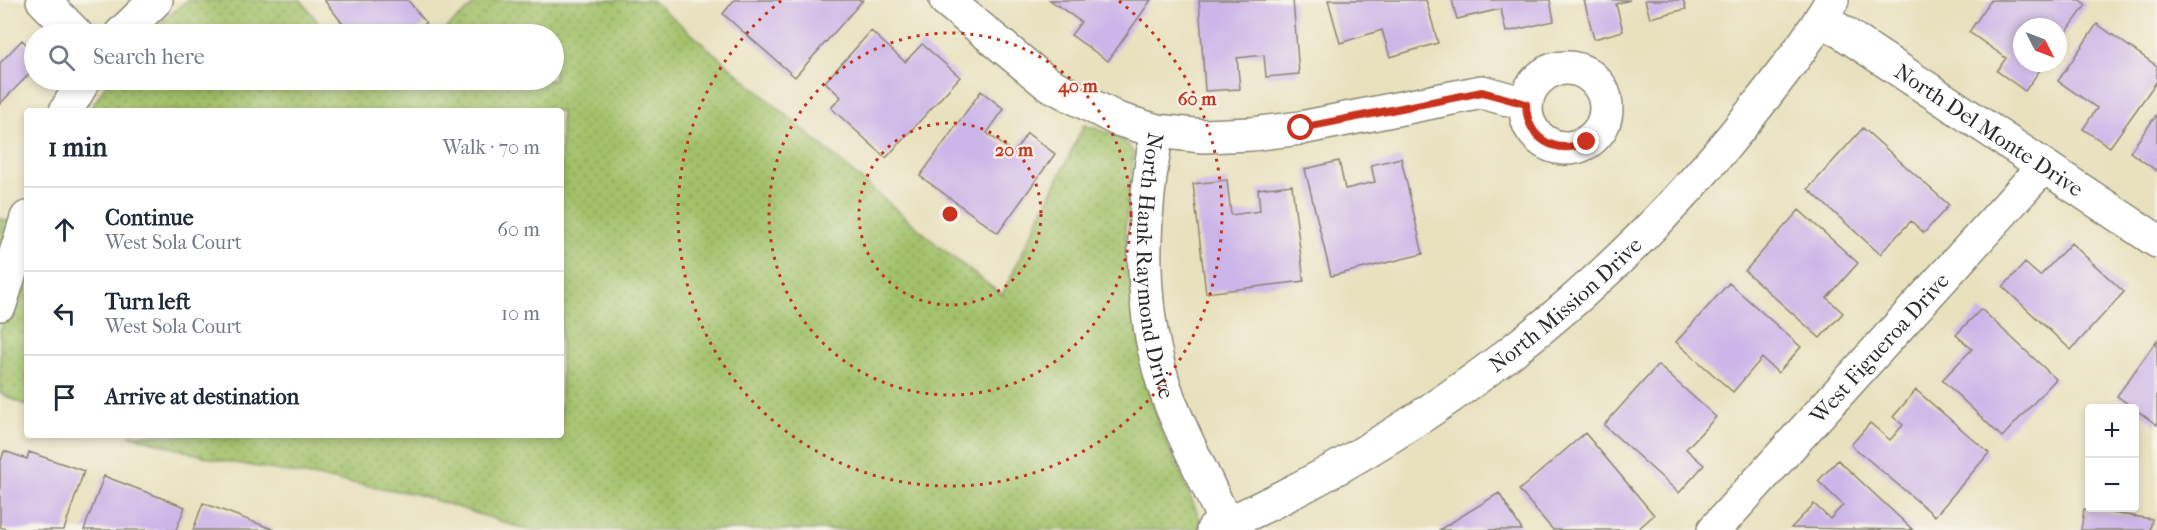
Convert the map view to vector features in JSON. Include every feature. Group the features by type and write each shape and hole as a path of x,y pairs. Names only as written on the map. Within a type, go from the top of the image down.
{"street":[{"path":"43,0 66,24"},
{"path":"131,24 156,0"},
{"name":"North Hank Raymond Drive","path":"946,0 1047,83 1117,119 1157,131 1148,182 1145,243 1145,286 1154,352 1168,398 1222,528"},
{"name":"North Del Monte Drive","path":"1827,9 2044,166 2157,241"},
{"name":"North Mission Drive","path":"1222,528 1389,436 1475,379 1555,318 1630,249 1681,197 1757,106 1827,9"},
{"path":"68,108 78,90"},
{"path":"1157,131 1203,136 1262,133 1301,128 1482,92 1526,104"},
{"name":"West Figueroa Drive","path":"1714,530 2044,166"},
{"path":"0,304 24,228"}],"green space":[{"path":"188,0 301,0 319,24 159,24"},
{"path":"480,0 652,0 941,248 1002,295 1084,125 1119,138 1134,154 1125,229 1131,289 1148,386 1160,427 1205,530 528,530 416,494 217,460 140,438 564,438 564,108 91,108 103,90 370,90 371,92 374,90 564,90 564,24 451,24"},
{"path":"0,218 24,228 24,405 0,393"}],"building":[{"path":"324,0 408,0 426,23 425,24 343,24"},
{"path":"734,0 863,0 795,77 723,14"},
{"path":"1050,0 1151,0 1108,61 1071,35 1081,22"},
{"path":"1199,0 1293,0 1299,74 1266,77 1264,55 1237,58 1240,89 1205,91"},
{"path":"1328,0 1426,0 1438,43 1390,57 1382,30 1340,43"},
{"path":"1452,0 1550,0 1554,21 1506,32 1501,9 1457,19"},
{"path":"1584,0 1630,0 1616,4 1623,31 1594,39"},
{"path":"1645,0 1683,0 1686,9 1650,18"},
{"path":"1991,0 2080,0 2086,5 2067,31 2067,18 2013,18 2013,72 2039,72 2025,91 1997,71 2006,58 1969,32"},
{"path":"2097,24 2157,66 2157,81 2110,147 2083,129 2097,108 2058,81 2064,72 2067,72 2067,68"},
{"path":"871,31 905,62 922,44 960,77 886,158 831,108 841,97 825,82"},
{"path":"22,40 24,42 24,79 0,104 0,63"},
{"path":"981,91 1004,109 987,133 1014,153 1027,133 1055,154 998,233 920,176"},
{"path":"2157,114 2157,171 2130,152"},
{"path":"1863,128 1949,205 1924,233 1911,221 1880,254 1808,189"},
{"path":"1401,158 1423,254 1331,276 1305,169 1339,161 1345,189 1375,182 1371,165"},
{"path":"1227,180 1231,215 1260,211 1258,189 1292,185 1304,281 1206,293 1193,184"},
{"path":"1799,210 1858,263 1827,298 1843,313 1820,338 1745,271"},
{"path":"2071,243 2124,292 2071,350 2003,287 2025,263 2040,276"},
{"path":"1729,283 1801,347 1778,373 1762,358 1733,392 1676,342"},
{"path":"1981,309 2056,379 2002,437 1942,380 1972,349 1956,335"},
{"path":"2157,340 2157,425 2139,412 2139,404 2128,404 2117,396"},
{"path":"1658,365 1716,417 1686,449 1704,465 1679,493 1604,425"},
{"path":"1916,390 1989,453 1935,516 1851,445 1870,423 1890,440 1903,425 1893,417"},
{"path":"1585,433 1654,515 1637,530 1553,530 1519,490"},
{"path":"4,451 27,459 29,452 84,471 64,530 9,530 0,527 0,464"},
{"path":"1838,460 1913,530 1791,528 1814,504 1830,519 1843,505 1818,481"},
{"path":"104,476 185,507 176,530 84,530"},
{"path":"1499,493 1522,530 1439,530"},
{"path":"203,503 275,530 193,530"},
{"path":"2084,509 2085,512 2104,512 2152,519 2150,530 2081,530"}],"route":[{"path":"1301,128 1482,92 1526,104 1526,117 1531,129 1550,145 1563,148 1575,147 1587,142"}]}
